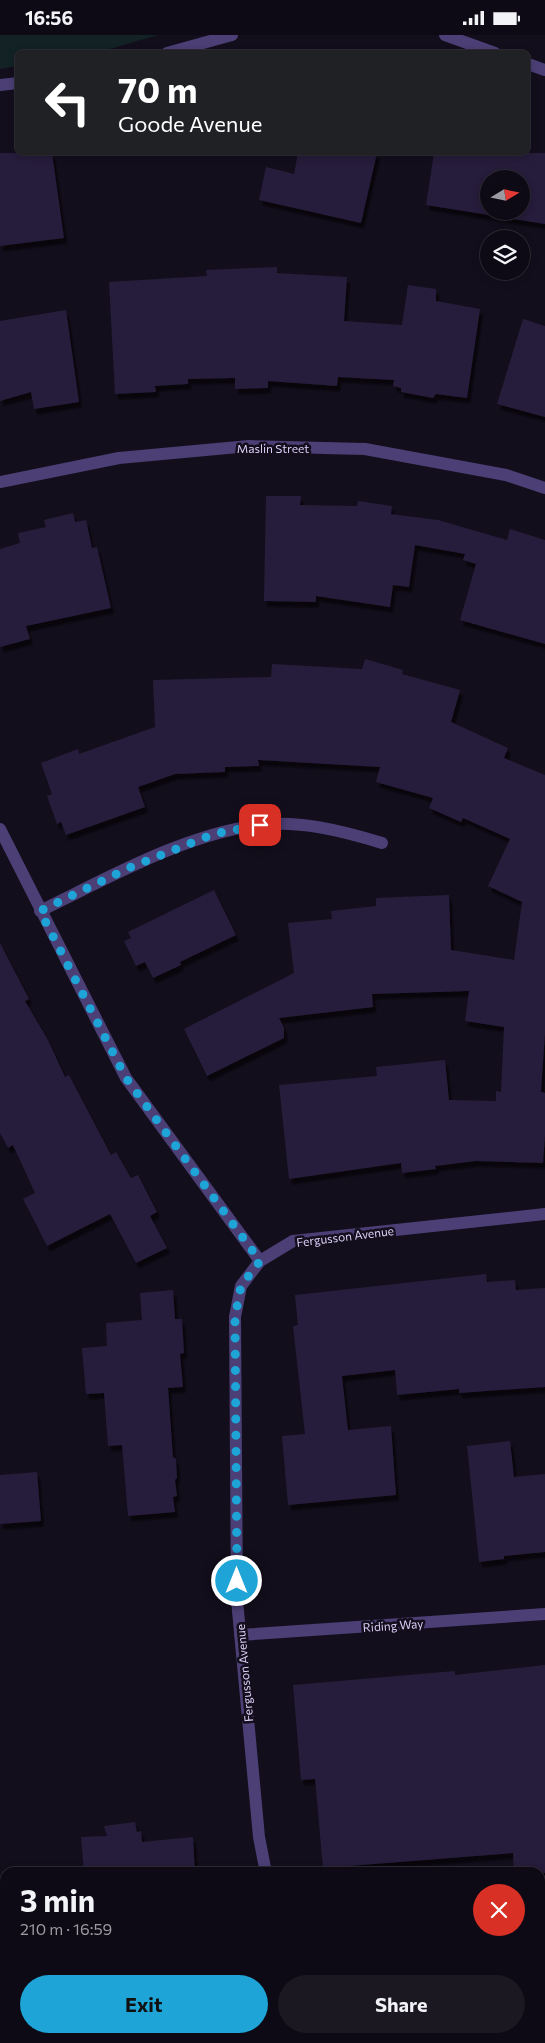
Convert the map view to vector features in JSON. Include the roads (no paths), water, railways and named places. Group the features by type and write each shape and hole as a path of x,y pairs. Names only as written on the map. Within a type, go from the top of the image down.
{"street":[{"path":"178,50 232,35"},
{"path":"445,35 487,50"},
{"path":"530,65 545,70"},
{"path":"0,85 15,83"},
{"name":"Maslin Street","path":"0,482 119,459 248,446 365,449 506,475 545,488"},
{"path":"40,911 131,867 214,834 260,825 304,826 344,831 382,843"},
{"path":"0,829 126,1078 260,1261"},
{"name":"Fergusson Avenue","path":"265,1867 259,1837 237,1600 235,1317 241,1286 260,1261 293,1241 545,1214"},
{"name":"Riding Way","path":"240,1635 545,1614"}]}
